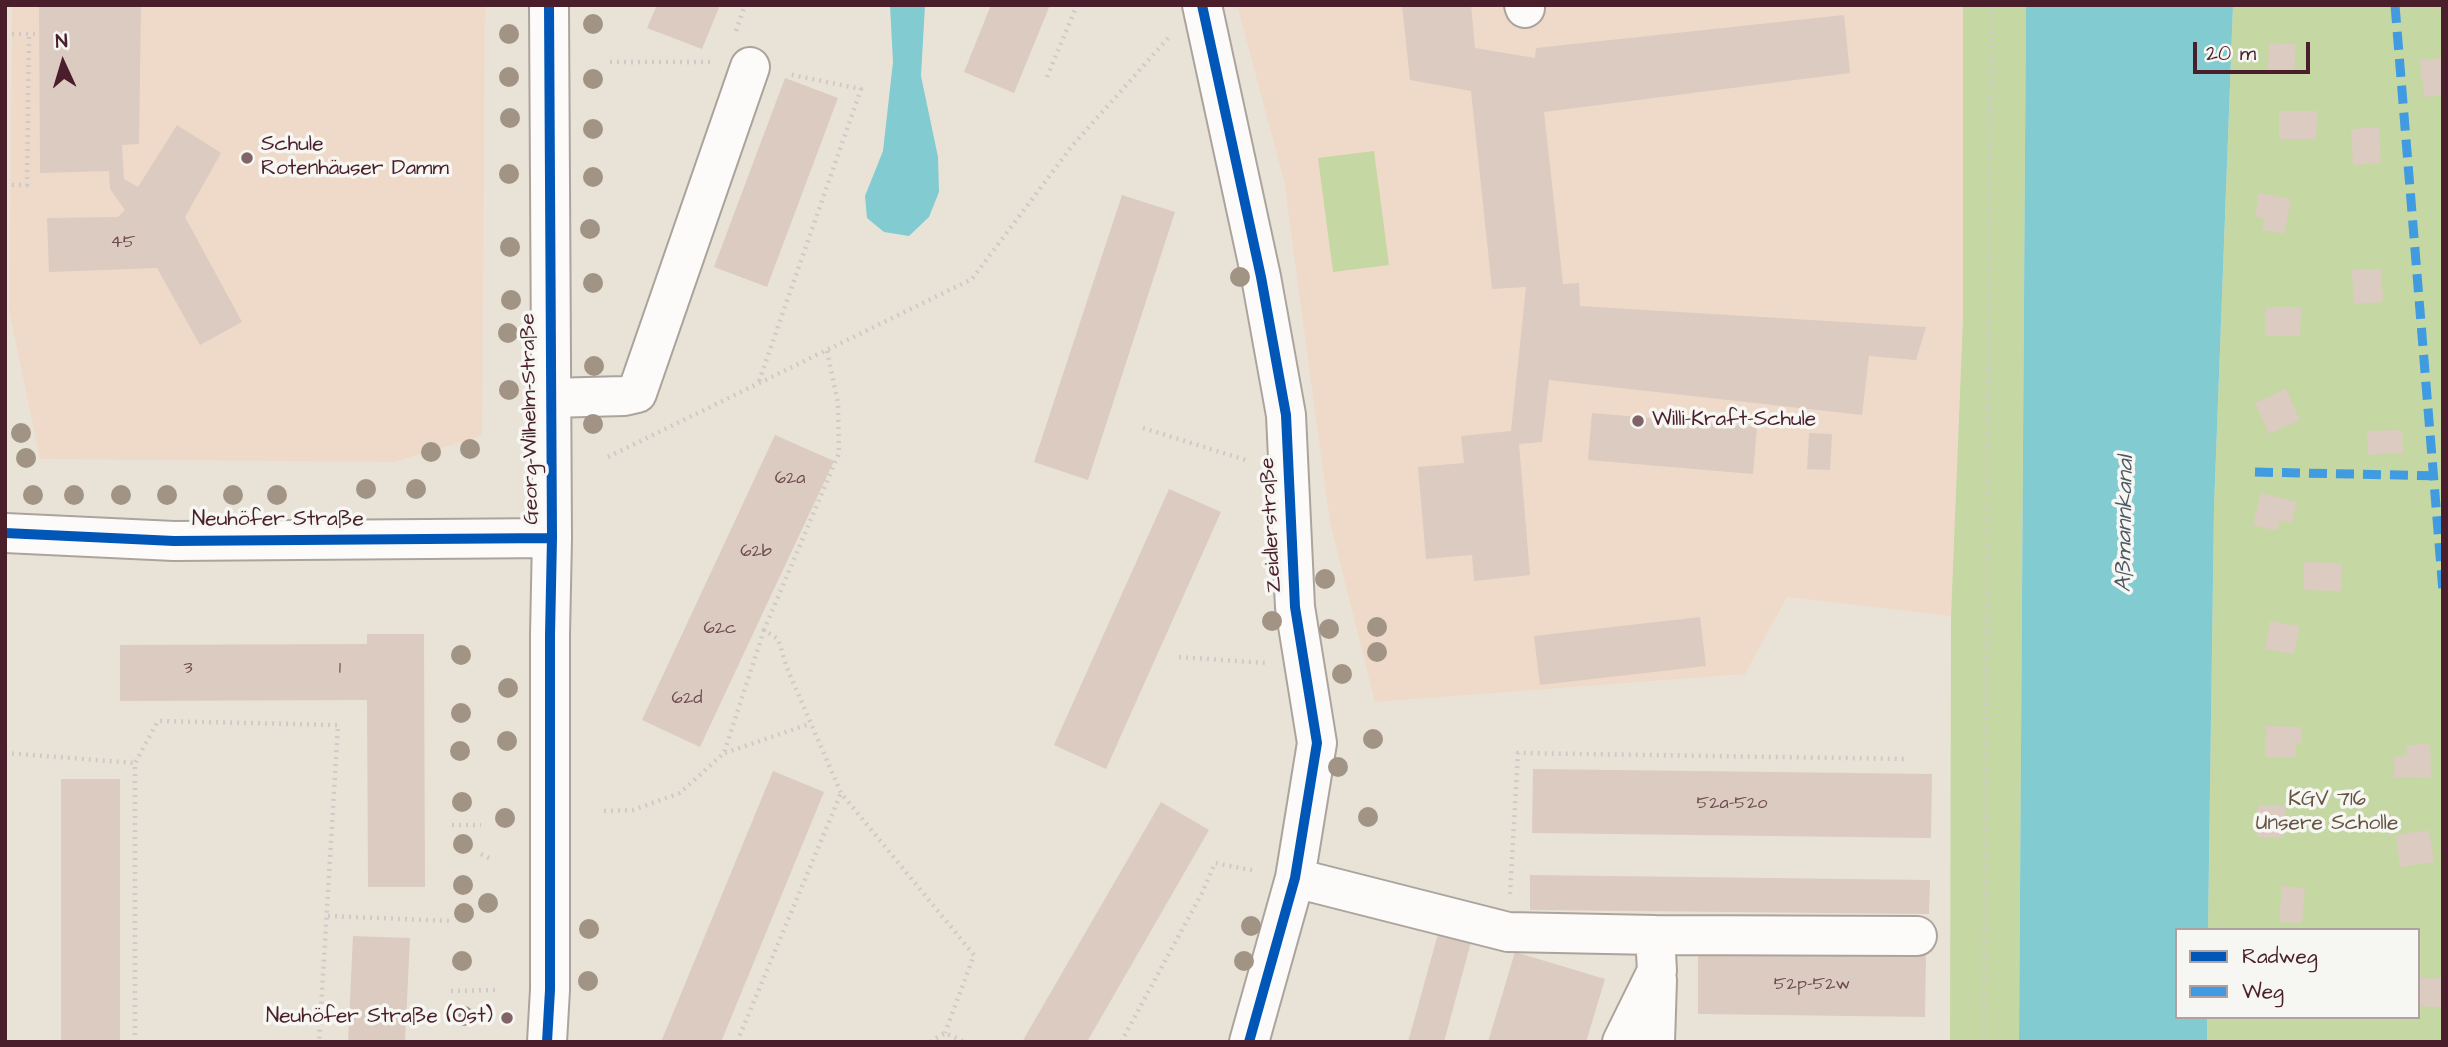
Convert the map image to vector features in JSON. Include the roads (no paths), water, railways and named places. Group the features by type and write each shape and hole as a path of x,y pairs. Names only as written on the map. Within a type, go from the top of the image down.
{"street":[{"name":"Georg-Wilhelm-Straße","path":"547,1042 550,990 552,538 549,5"},
{"name":"Zeidlerstraße","path":"1202,5 1261,277 1286,415 1295,607 1317,743 1295,878 1249,1042"},
{"path":"550,398 624,396 637,393 738,64"},
{"name":"Neuhöfer Straße","path":"5,533 174,541 552,538"},
{"path":"1295,878 1508,932 1656,953 1916,936"},
{"path":"1622,1042 1656,953"},
{"path":"1656,953 1656,1042"}],"water":[{"path":"890,5 925,5 921,76 938,157 939,192 929,217 909,236 884,232 867,218 865,196 883,151 893,62"},
{"name":"Aßmannkanal","path":"2026,5 2233,5 2214,507 2208,928 2175,928 2175,1019 2207,1019 2207,1042 2019,1042"}],"place":[{"name":"Schule Rotenhäuser Damm","path":"247,158"},
{"name":"Willi-Kraft-Schule","path":"1638,421"},
{"name":"Neuhöfer Straße (Ost)","path":"507,1018"}],"park label":[{"name":"KGV 716 Unsere Scholle","path":"2327,813"}]}
